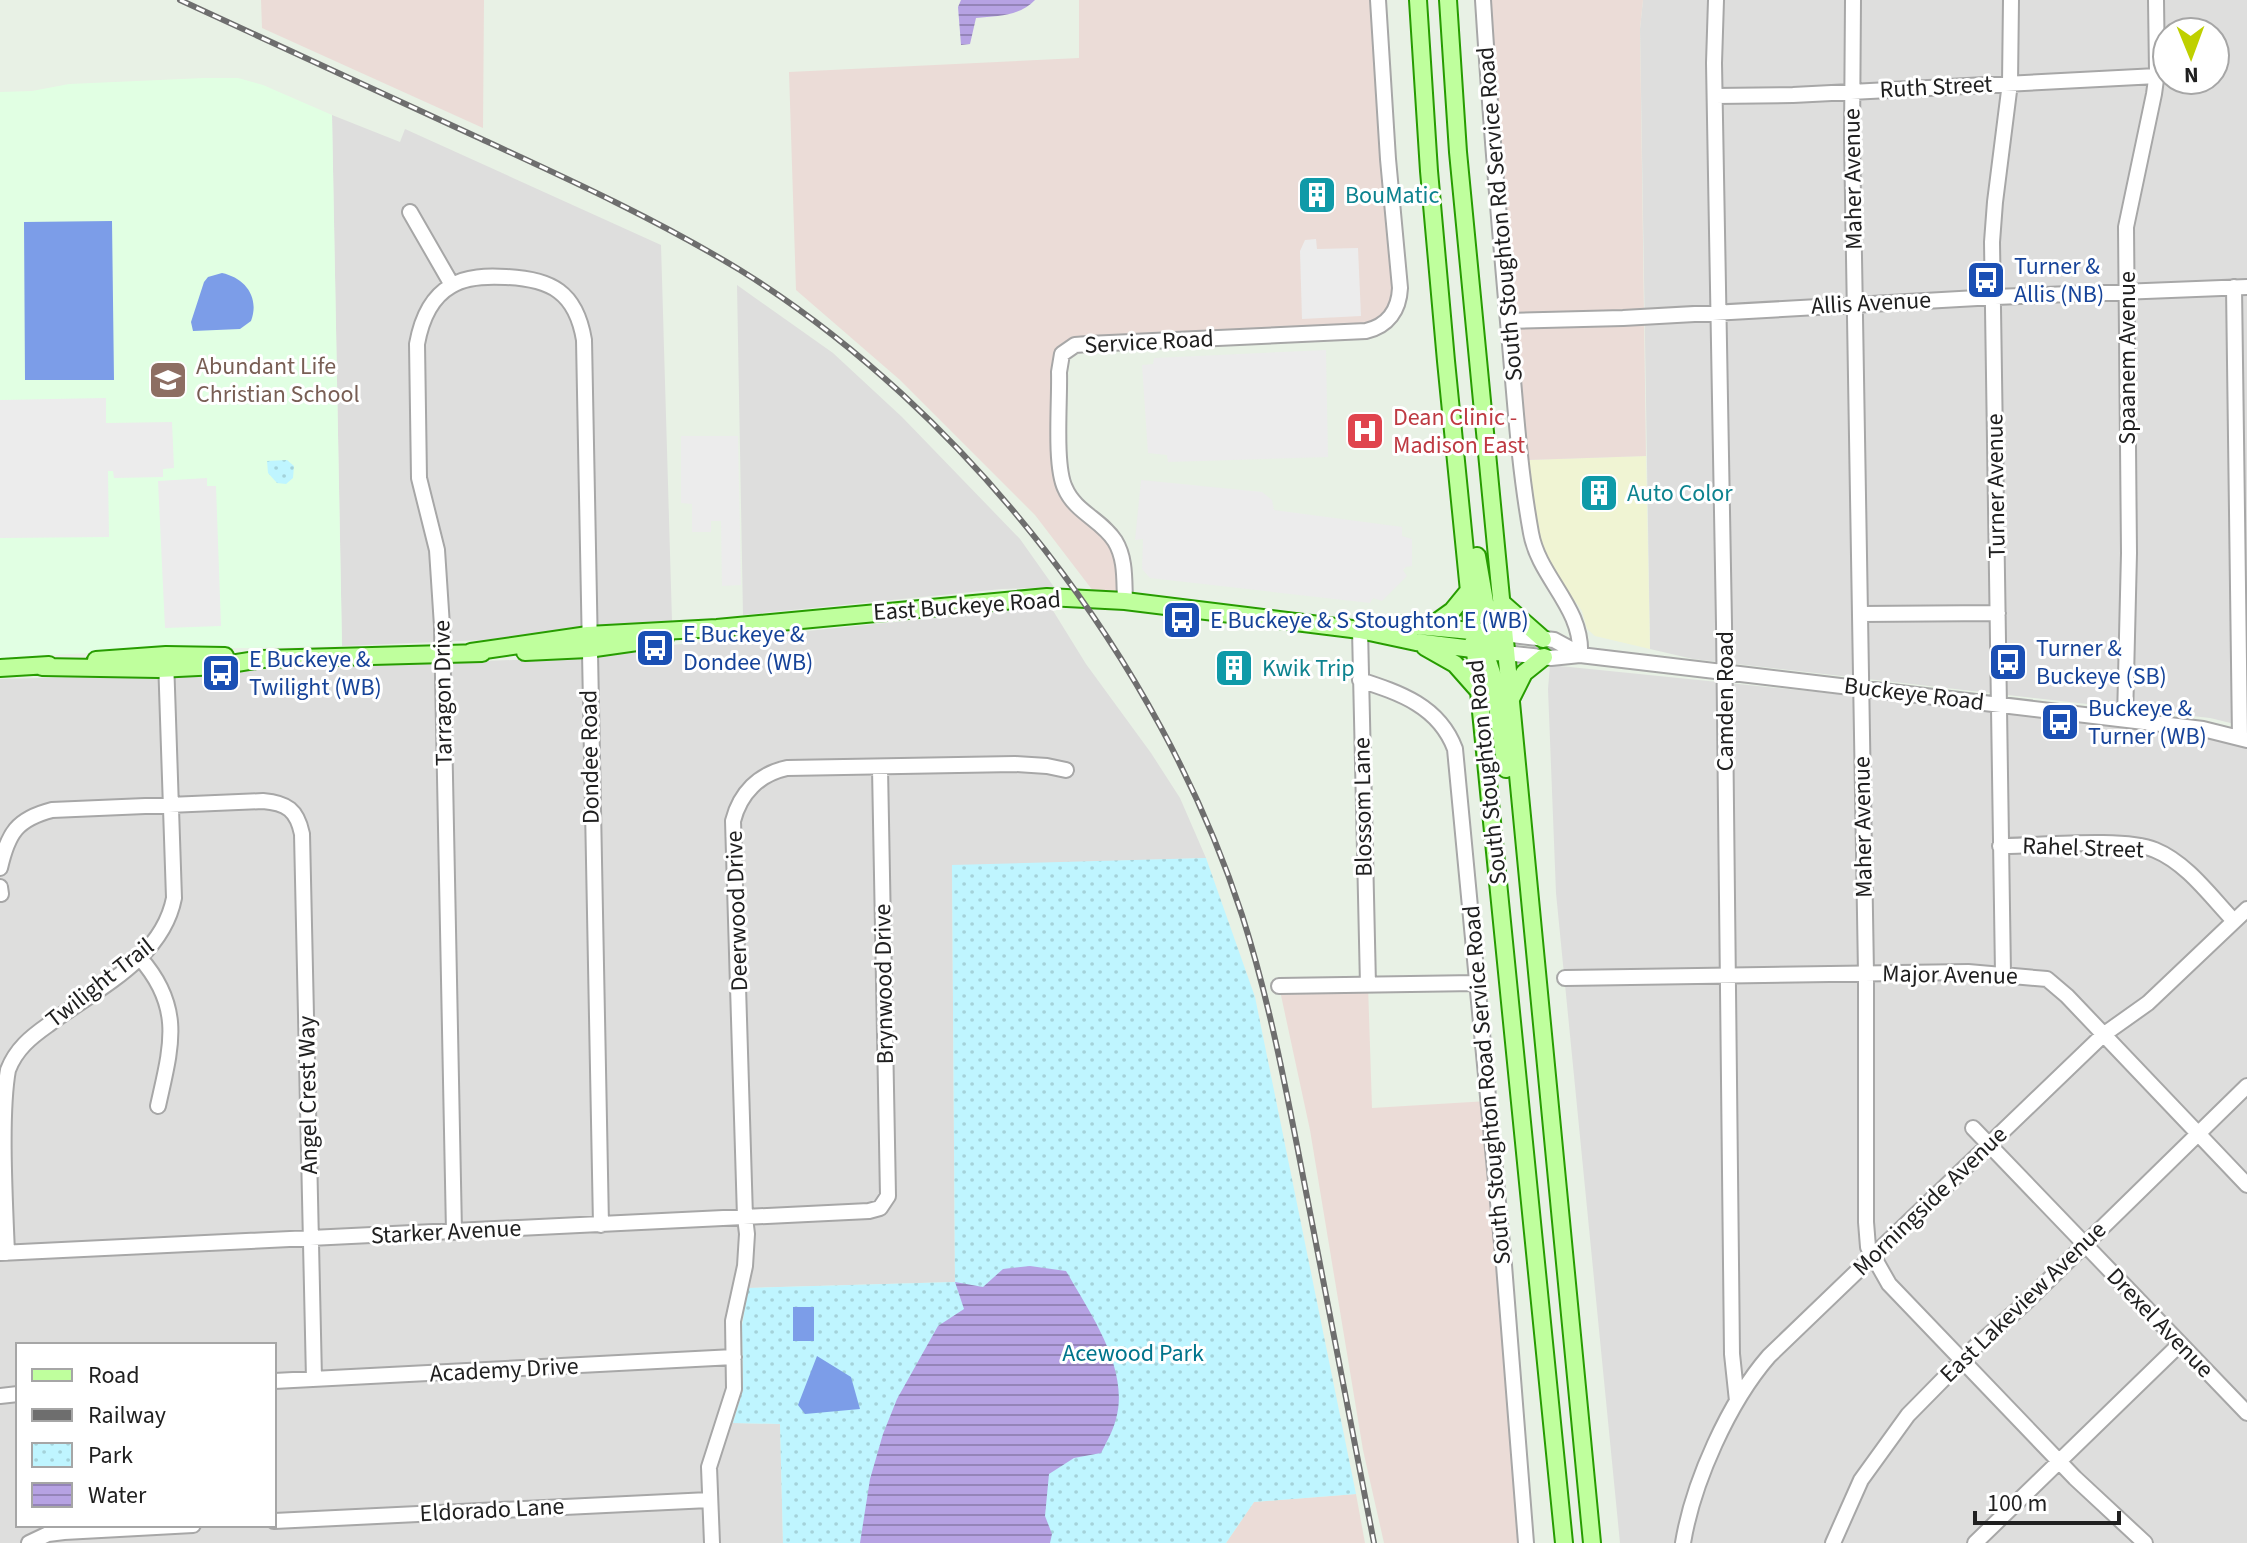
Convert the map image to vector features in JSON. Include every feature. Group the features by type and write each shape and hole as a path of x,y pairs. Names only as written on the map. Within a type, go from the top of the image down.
{"main road":[{"name":"South Stoughton Road","path":"1418,0 1446,361 1474,631 1480,650 1478,690 1564,1543"},
{"name":"South Stoughton Road","path":"1448,0 1458,152 1501,602 1498,634 1505,653 1510,700 1592,1543"},
{"path":"1446,361 1457,389 1478,569 1498,634"},
{"path":"1431,626 1445,618 1470,589"},
{"name":"East Buckeye Road","path":"0,668 166,662 218,666 262,659 471,652 1047,597 1125,601 1360,630 1416,642 1505,653"},
{"path":"1501,602 1543,639"},
{"name":"East Buckeye Road","path":"1360,630 1396,624 1498,634"},
{"path":"1416,642 1455,664 1478,690"},
{"path":"1480,650 1497,700 1509,793 1529,892"},
{"path":"1510,700 1524,673 1544,657"}],"street":[{"name":"Service Road","path":"1125,601 1124,567 1114,539 1073,503 1062,482 1059,372 1064,351 1075,345 1088,344 1366,331 1380,327 1390,318 1398,304 1400,288 1378,0"},
{"name":"South Stoughton Rd Service Road","path":"1483,0 1520,455 1531,532 1547,573 1576,621 1580,655"},
{"name":"Camden Road","path":"1716,0 1725,900 1729,974 1732,1354 1737,1401"},
{"name":"Maher Avenue","path":"1853,0 1868,1247 1889,1284 2058,1461 2145,1543"},
{"name":"Turner Avenue","path":"2003,974 1992,242 2010,83 2011,0"},
{"name":"Ruth Street","path":"1715,96 2151,76"},
{"name":"Spaanem Avenue","path":"2125,719 2129,553 2126,227 2153,96"},
{"path":"410,212 452,285"},
{"name":"Dondee Road","path":"452,285 493,276 530,278 550,284 564,295 581,321 584,340 601,1225"},
{"name":"Tarragon Drive","path":"452,285 427,312 420,325 417,344 419,478 437,550 442,653 454,1232"},
{"name":"Allis Avenue","path":"1508,321 2241,287"},
{"path":"2241,287 2244,738"},
{"path":"1860,614 1998,613"},
{"name":"Blossom Lane","path":"1360,630 1368,985"},
{"name":"Buckeye Road","path":"1498,634 1554,640 1580,655"},
{"name":"Buckeye Road","path":"1505,653 1544,657 1580,655 1862,687 2203,729 2244,738"},
{"name":"Twilight Trail","path":"4,1253 1,1094 11,1064 26,1042 140,958 163,932 174,898 166,662"},
{"name":"South Stoughton Road Service Road","path":"1360,680 1387,689 1435,715 1449,734 1455,749 1504,1264 1526,1543"},
{"name":"Deerwood Drive","path":"712,1543 709,1467 734,1389 733,1321 745,1266 747,1234 735,813 751,787 779,770 1015,764 1066,770"},
{"name":"Brynwood Drive","path":"880,768 887,1200"},
{"name":"Angel Crest Way","path":"172,805 278,802 295,812 302,834 314,1379"},
{"path":"0,868 13,831 36,814 52,810 172,805"},
{"name":"Rahel Street","path":"2000,846 2116,844 2156,850 2190,875 2234,921"},
{"path":"0,887 1,894"},
{"name":"Morningside Avenue","path":"1683,1543 1695,1497 1737,1401 1769,1356 2103,1035 2148,1003 2247,909"},
{"path":"140,958 161,988 171,1023 171,1048 158,1106"},
{"name":"Major Avenue","path":"1565,978 1866,973 2003,974 2047,979 2247,1185"},
{"path":"1279,986 1476,983"},
{"name":"East Lakeview Avenue","path":"1833,1543 1861,1480 1908,1415 2247,1086"},
{"name":"Drexel Avenue","path":"1973,1128 2247,1413"},
{"name":"Starker Avenue","path":"4,1253 873,1211 887,1200"},
{"path":"1975,1543 2180,1344"},
{"name":"Academy Drive","path":"276,1381 734,1357"},
{"name":"Eldorado Lane","path":"276,1521 709,1500"},
{"path":"39,1541 64,1532 156,1527"}],"shaded area":[{"path":"261,0 484,0 483,128 262,28"},
{"path":"1079,0 1378,0 1400,288 1384,324 1064,351 1062,482 1110,533 1125,601 1100,600 1035,515 900,380 796,290 789,72 1079,58"},
{"path":"1491,0 1643,0 1640,29 1646,456 1528,460 1497,116"},
{"path":"1643,0 2247,0 2247,727 2210,718 1693,659 1650,649 1640,29"},
{"name":"Abundant Life Christian School","path":"238,78 263,85 332,115 342,646 141,650 0,658 0,92 32,91 69,84"},
{"path":"332,115 400,142 405,129 661,245 672,621 482,640 342,646"},
{"path":"112,221 114,380 25,380 24,222"},
{"path":"1316,239 1317,249 1358,248 1361,316 1302,319 1300,251 1305,240"},
{"path":"222,273 238,279 248,290 254,304 251,321 240,329 193,331 191,322 204,282 208,277"},
{"path":"737,285 833,353 902,417 1020,539 1054,587 1002,589 743,615"},
{"path":"1326,350 1328,457 1168,462 1167,455 1148,453 1142,365 1153,364 1154,358"},
{"path":"106,398 106,423 172,422 174,468 163,469 163,477 114,478 113,471 108,471 109,537 0,538 0,400"},
{"path":"681,436 738,436 741,585 722,586 721,521 711,521 711,532 692,532 692,504 681,503"},
{"path":"1646,456 1650,649 1595,636 1587,629 1582,611 1548,563 1539,537 1528,460"},
{"path":"207,478 207,486 216,486 221,626 165,628 158,481"},
{"path":"1141,480 1262,492 1272,500 1274,510 1402,527 1402,536 1412,539 1412,566 1403,570 1407,576 1382,601 1373,598 1370,603 1150,578 1142,569 1143,539 1135,540"},
{"path":"1020,609 1052,609 1086,664 1180,798 1206,858 952,866 955,1282 748,1288 726,1316 726,1389 721,1410 734,1423 780,1424 783,1543 0,1543 0,679 538,659"},
{"path":"1550,665 1848,695 2217,739 2247,748 2247,1543 1620,1543 1556,893 1548,689"},
{"path":"1368,985 1372,1108 1488,1101 1526,1543 1384,1543 1363,1450 1310,1130 1279,986"},
{"path":"793,1307 814,1307 814,1341 793,1341"},
{"path":"817,1356 851,1377 860,1409 805,1414 798,1405"},
{"path":"1356,1494 1365,1543 1226,1543 1254,1502"}],"green space":[{"path":"287,460 294,466 293,478 286,484 277,483 268,473 267,461"},
{"name":"Acewood Park","path":"1206,858 1255,997 1356,1494 1254,1502 1226,1543 783,1543 780,1424 733,1423 743,1389 742,1326 748,1288 955,1282 952,865"}],"water":[{"path":"961,0 1035,0 1016,12 976,18 970,44 961,45 958,7"},
{"path":"1030,1266 1066,1271 1096,1323 1113,1361 1119,1400 1116,1419 1101,1453 1074,1458 1049,1474 1045,1516 1052,1534 1050,1543 860,1543 870,1479 897,1399 938,1326 964,1309 955,1282 983,1287 1003,1269"}],"railway":[{"path":"180,0 577,184 676,233 740,270 823,328 902,394 977,469 1045,550 1107,637 1161,727 1206,820 1242,915 1279,1057 1374,1543"}],"place":[{"name":"BouMatic","path":"1317,195"},
{"name":"Turner & Allis (NB)","path":"1986,280"},
{"name":"Abundant Life Christian School","path":"168,380"},
{"name":"Dean Clinic - Madison East","path":"1365,431"},
{"name":"Auto Color","path":"1599,493"},
{"name":"E Buckeye & S Stoughton E (WB)","path":"1182,620"},
{"name":"E Buckeye & Dondee (WB)","path":"655,648"},
{"name":"Turner & Buckeye (SB)","path":"2008,662"},
{"name":"Kwik Trip","path":"1234,668"},
{"name":"E Buckeye & Twilight (WB)","path":"221,673"},
{"name":"Buckeye & Turner (WB)","path":"2060,722"}]}
